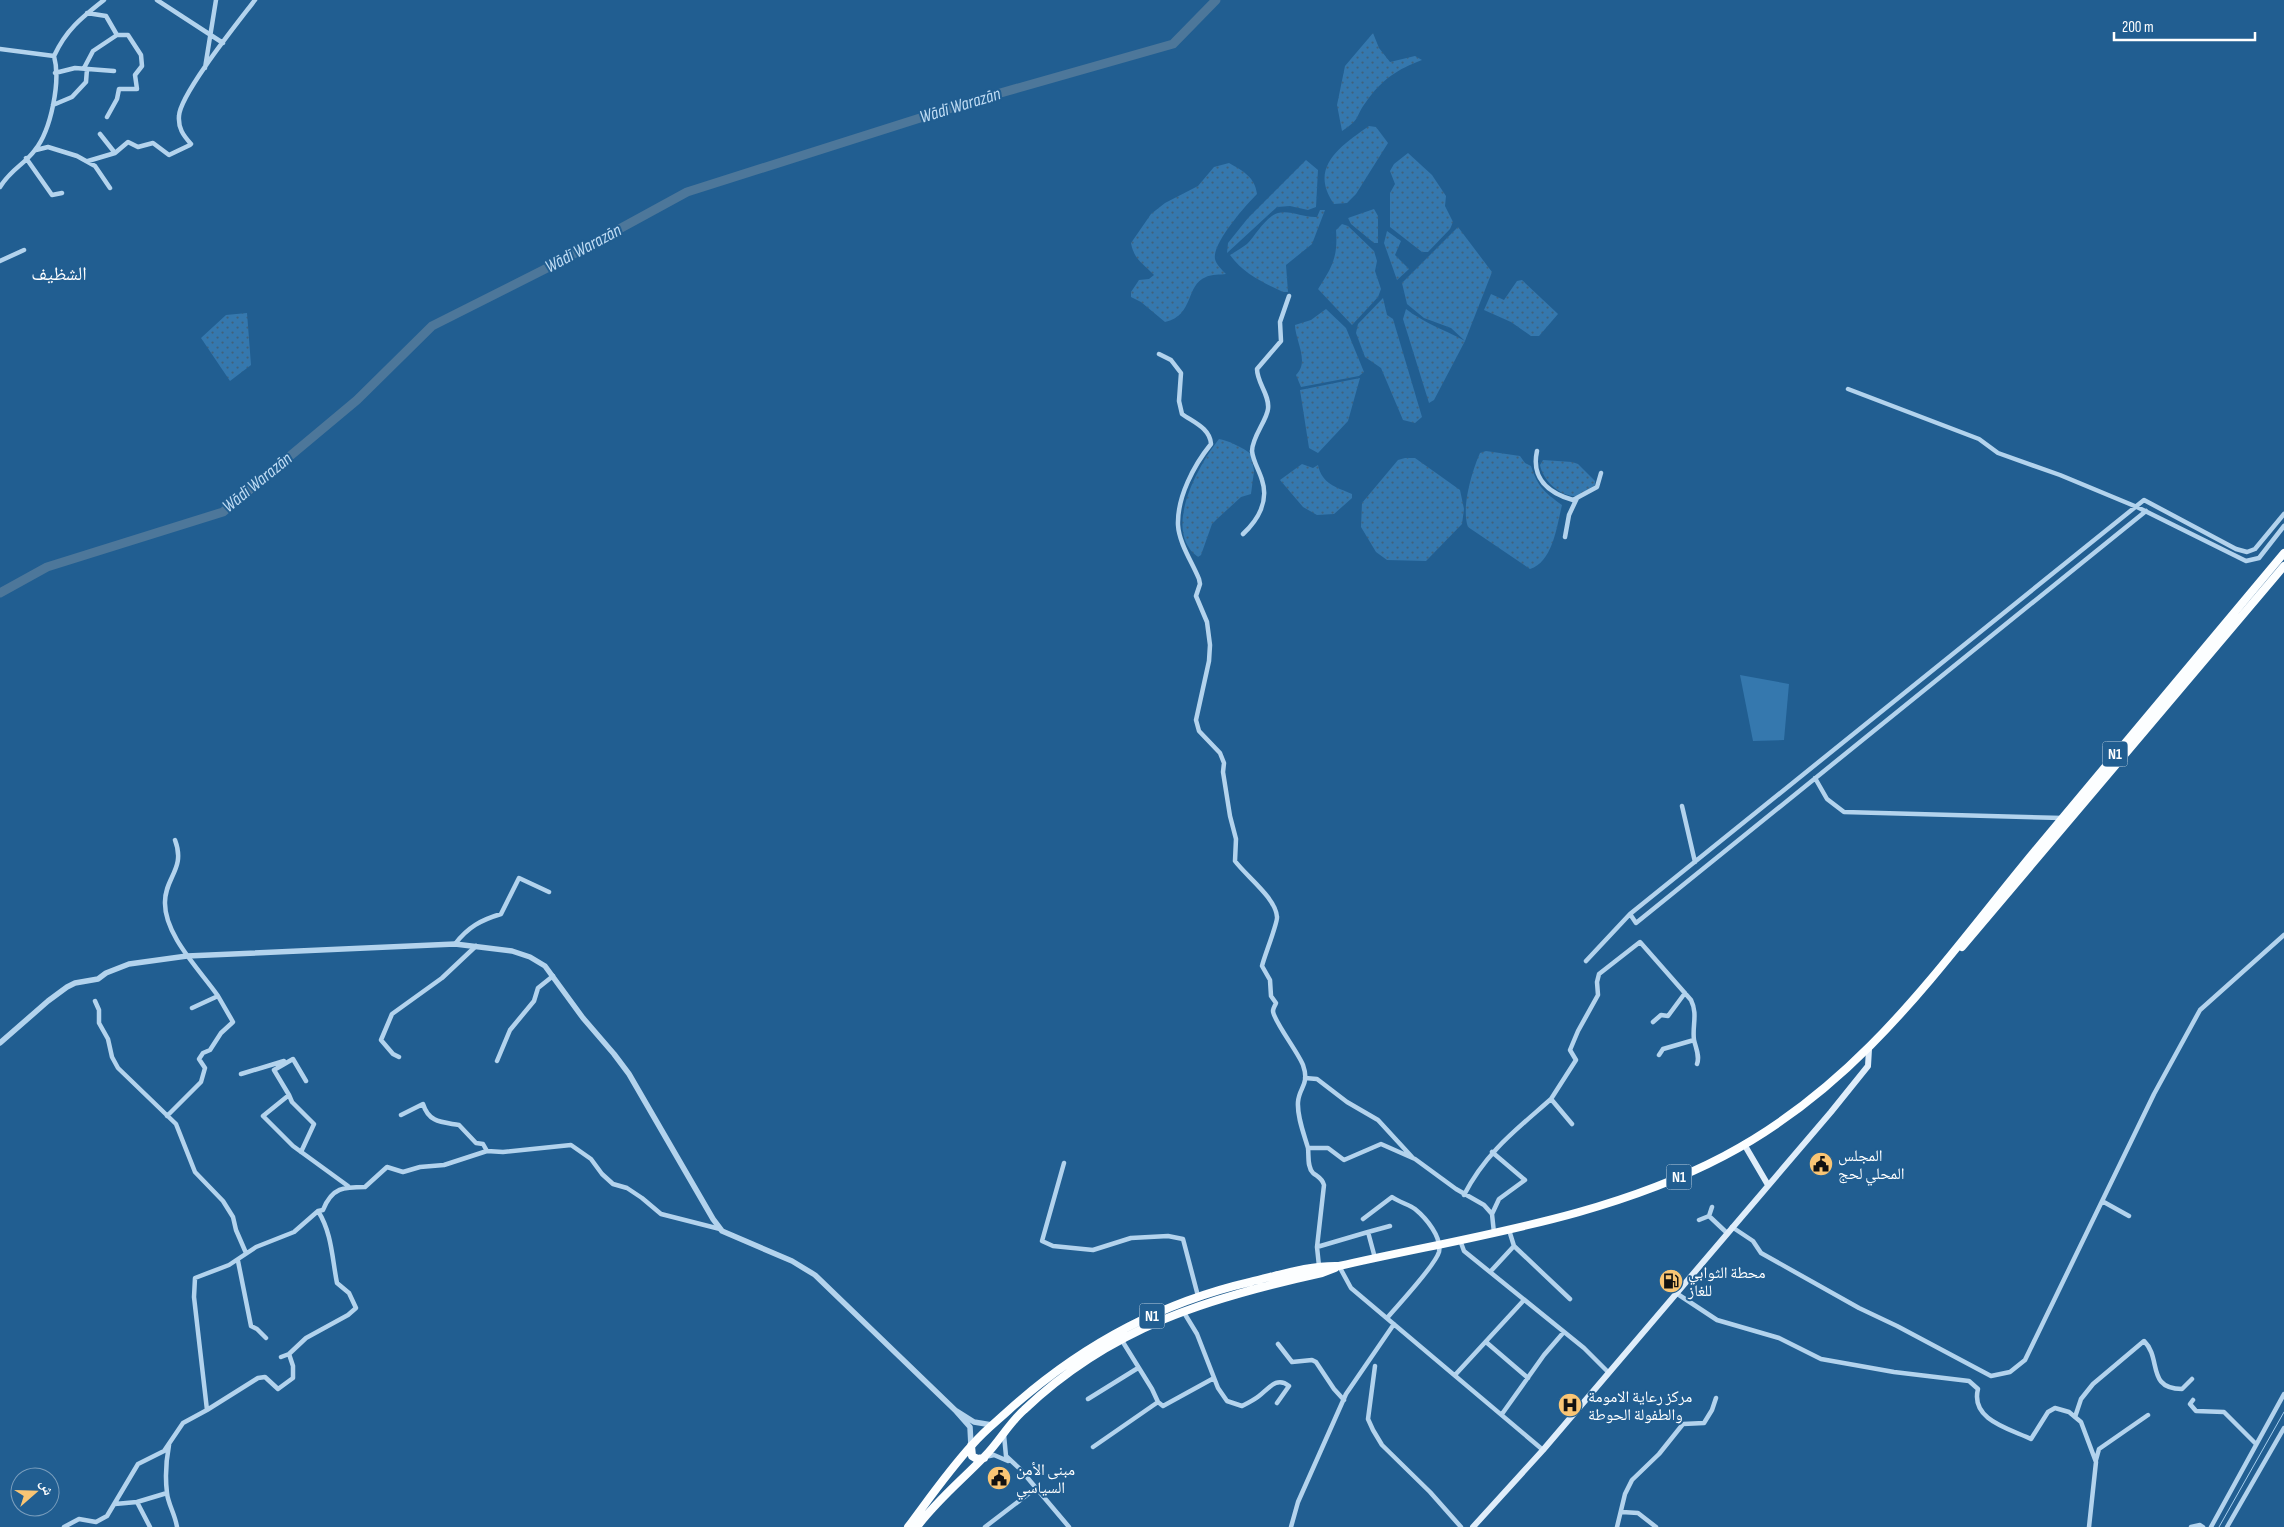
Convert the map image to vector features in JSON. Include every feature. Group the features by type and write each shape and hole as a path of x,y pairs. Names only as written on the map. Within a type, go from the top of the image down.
{"highway":[{"name":"N1","path":"1950,959 1968,932 2284,553"},
{"name":"N1","path":"984,1458 1004,1436 1023,1410 1067,1372 1121,1339 1182,1311 1243,1291 1322,1273 1339,1266 1565,1217 1626,1198 1666,1183 1744,1144 1801,1108 1869,1049 1973,936 2284,566"},
{"name":"N1","path":"908,1527 971,1446 992,1425 1043,1380 1083,1352 1140,1321 1198,1296 1319,1266 1339,1266"},
{"path":"992,1425 999,1422 1004,1425 1006,1430 1004,1436"},
{"path":"971,1446 972,1456 978,1459 984,1458"},
{"path":"917,1527 931,1507 984,1458"}],"main road":[{"path":"1472,1527 1542,1450 1868,1066 1869,1049"},
{"path":"1744,1144 1768,1185"}],"street":[{"path":"36,150 48,125 53,105 56,73 54,56 60,43 75,22 104,0"},
{"path":"157,0 223,43"},
{"path":"205,69 216,0"},
{"path":"88,161 115,153 128,142 138,147 153,143 169,155 190,144 181,132 179,115 190,89 255,0"},
{"path":"87,13 106,16 117,35"},
{"path":"53,105 72,96 86,82 85,69 93,51 117,35 128,35 141,55 142,66 135,75 137,89 119,89 117,98 107,117"},
{"path":"0,49 54,56"},
{"path":"56,73 75,68 114,71"},
{"path":"100,134 115,153"},
{"path":"0,186 9,173 26,158 36,150 48,147 65,150 88,161 95,166 110,188"},
{"path":"26,158 52,195 62,193"},
{"path":"0,261 24,250"},
{"path":"1243,534 1256,518 1264,501 1262,480 1252,449 1260,423 1267,416 1269,406 1257,377 1257,369 1281,341 1280,322 1289,296"},
{"path":"1159,354 1170,359 1181,373 1179,401 1182,414 1208,432 1211,438 1211,444 1198,460 1182,499 1178,525 1199,579 1200,584 1196,596 1207,622 1210,645 1209,661 1196,720 1199,731 1220,753 1224,763 1223,772 1230,816 1236,839 1235,861 1265,895 1278,918 1262,966 1270,980 1271,996 1276,1003 1273,1011 1276,1020 1296,1049 1304,1067 1306,1085 1298,1102 1298,1110 1308,1148 1310,1167 1312,1172 1322,1179 1324,1185 1317,1247 1319,1266"},
{"path":"1848,389 1979,439 1998,453 2060,475 2137,507 2246,562 2259,558 2284,526"},
{"path":"1537,451 1534,463 1537,474 1544,484 1566,498 1577,498 1597,487 1601,473"},
{"path":"1566,537 1569,515 1577,498"},
{"path":"1586,961 1630,914 2144,500 2153,503 2236,549 2247,552 2255,550 2284,514"},
{"path":"1630,914 1636,923 2146,511"},
{"path":"1814,778 1827,799 1844,812 2062,818"},
{"path":"1682,806 1695,862"},
{"path":"167,1116 202,1082 204,1068 199,1059 203,1053 210,1050 221,1033 233,1022 218,996 187,956 183,946 176,941 164,902 180,853 175,840"},
{"path":"455,944 465,932 481,920 501,914 519,878 549,892"},
{"path":"1732,1227 1754,1241 1761,1252 1858,1308 1898,1326 1990,1376 2010,1372 2025,1360 2154,1094 2200,1010 2284,935"},
{"path":"1464,1195 1476,1171 1492,1152 1551,1100 1576,1060 1570,1050 1598,995 1597,982 1599,974 1640,942 1692,1000 1696,1010 1693,1026 1694,1040 1699,1058 1697,1064"},
{"path":"0,1043 48,1001 75,982 98,978 129,964 187,956 455,944 477,945 512,951 530,957 545,966 583,1018 628,1074 713,1219 722,1231"},
{"path":"399,1057 393,1054 381,1040 392,1014 442,978 477,945"},
{"path":"497,1061 510,1030 534,1001 538,988 553,976"},
{"path":"1652,1022 1661,1014 1668,1016 1685,993"},
{"path":"192,1008 218,996"},
{"path":"95,1001 99,1010 99,1023 108,1039 112,1057 118,1068 176,1124 194,1172 223,1200 233,1217 236,1230 246,1253"},
{"path":"1659,1055 1664,1049 1694,1040"},
{"path":"290,1059 274,1070 292,1102 314,1124 301,1152"},
{"path":"241,1074 293,1059 306,1081"},
{"path":"1305,1078 1316,1079 1347,1102 1378,1120 1412,1159"},
{"path":"289,1095 263,1116 284,1139 348,1186 365,1187 387,1167 403,1172 420,1167 435,1167 486,1151 503,1152 572,1145 591,1159 602,1174 613,1184 627,1188 660,1214 722,1231 792,1261 815,1275 884,1339 955,1410 970,1427 971,1446"},
{"path":"1551,1100 1572,1124"},
{"path":"402,1115 423,1104 431,1118 441,1124 459,1125 476,1143 483,1144 486,1151"},
{"path":"1308,1148 1328,1148 1344,1160 1381,1144 1412,1159 1464,1195 1484,1205 1492,1214"},
{"path":"1492,1152 1525,1180 1499,1199 1492,1214 1494,1233"},
{"path":"1064,1163 1042,1241 1053,1246 1093,1250 1131,1238 1168,1236 1183,1239 1198,1296"},
{"path":"207,1410 194,1297 195,1278 238,1261 246,1253 294,1232 318,1211 323,1210 331,1196 348,1186"},
{"path":"1363,1219 1392,1197 1399,1203 1414,1208 1434,1230 1439,1244 1436,1259 1387,1318"},
{"path":"2102,1201 2129,1216"},
{"path":"1710,1216 1712,1208"},
{"path":"281,1356 289,1354 306,1338 348,1315 356,1308 349,1293 337,1283 334,1253 324,1221 318,1211"},
{"path":"1700,1220 1710,1216"},
{"path":"1710,1216 1726,1233"},
{"path":"1317,1247 1390,1226"},
{"path":"1509,1230 1514,1246 1570,1299"},
{"path":"1368,1232 1375,1258"},
{"path":"1460,1240 1464,1251 1563,1333 1584,1348 1608,1372"},
{"path":"1490,1272 1514,1246"},
{"path":"238,1261 251,1326 266,1338"},
{"path":"1339,1266 1351,1288 1502,1414 1542,1450"},
{"path":"1676,1293 1717,1320 1779,1338 1821,1359 1894,1372 1969,1380 1978,1389 1978,1406 1984,1415 1994,1423 2031,1439 2048,1412 2055,1408 2069,1412 2081,1422 2096,1462"},
{"path":"1456,1375 1524,1300"},
{"path":"1182,1311 1197,1334 1214,1378 1227,1400 1242,1406 1259,1396 1269,1387 1278,1382 1285,1382 1290,1386 1277,1403"},
{"path":"1291,1527 1298,1502 1344,1400 1394,1324"},
{"path":"1502,1414 1544,1355 1563,1333"},
{"path":"1121,1339 1162,1406 1214,1378"},
{"path":"1486,1342 1528,1378"},
{"path":"2075,1417 2081,1399 2093,1384 2144,1342 2150,1347 2157,1376 2163,1384 2171,1389 2182,1389 2192,1379"},
{"path":"1278,1344 1292,1362 1312,1360 1316,1362 1334,1389 1344,1400"},
{"path":"64,1527 79,1519 101,1521 115,1504 138,1464 164,1451 183,1423 258,1378 264,1377 278,1389 284,1387 293,1378 293,1366 289,1354"},
{"path":"1375,1366 1368,1419 1373,1430 1382,1445 1430,1492 1460,1527"},
{"path":"1088,1399 1138,1368"},
{"path":"2210,1527 2284,1394"},
{"path":"1617,1527 1625,1494 1632,1480 1659,1454 1682,1424 1704,1424 1716,1398"},
{"path":"2193,1400 2190,1404 2196,1411 2224,1412 2256,1443"},
{"path":"1093,1447 1158,1402"},
{"path":"955,1410 974,1422 992,1425"},
{"path":"2088,1527 2099,1449 2148,1414"},
{"path":"2227,1527 2284,1428"},
{"path":"1004,1436 1006,1456 1020,1469 1068,1527"},
{"path":"170,1444 166,1470 167,1493 174,1509 177,1527"},
{"path":"984,1458 998,1456 1020,1469"},
{"path":"985,1527 1036,1488"},
{"path":"115,1504 137,1502 167,1493"},
{"path":"137,1502 150,1527"},
{"path":"1622,1512 1638,1513 1656,1527"},
{"path":"2191,1527 2200,1525 2203,1527"}],"shaded area":[{"path":"1373,33 1379,48 1390,62 1415,56 1422,60 1405,67 1384,81 1362,107 1355,120 1342,131 1337,105 1345,66"},
{"path":"1369,126 1376,127 1388,143 1356,194 1347,203 1334,204 1327,191 1326,168 1331,159 1348,141"},
{"path":"1408,153 1432,175 1446,196 1445,206 1453,222 1450,229 1428,252 1422,252 1390,227 1390,193 1395,184 1390,171 1394,164"},
{"path":"1306,160 1318,170 1316,207 1308,210 1290,206 1277,207 1227,253 1228,243 1248,218"},
{"path":"1229,163 1251,179 1257,194 1224,234 1215,252 1215,259 1218,265 1226,274 1208,276 1199,281 1186,307 1175,318 1165,322 1141,302 1131,297 1131,292 1139,280 1149,279 1154,275 1134,253 1131,243 1151,214 1165,203 1198,186 1214,167"},
{"path":"1374,209 1378,216 1378,243 1374,243 1351,224 1348,218"},
{"path":"1320,210 1325,210 1312,244 1286,265 1288,292 1283,292 1254,277 1235,262 1230,255 1247,244 1273,215 1288,212 1317,217"},
{"path":"1342,224 1348,226 1374,251 1377,261 1375,271 1381,289 1378,297 1352,325 1318,289 1333,262 1336,248 1336,230"},
{"path":"1458,227 1492,272 1465,341 1451,328 1424,318 1407,304 1402,283"},
{"path":"1387,231 1401,241 1395,255 1409,269 1397,280 1384,243"},
{"path":"1522,280 1558,314 1539,336 1531,336 1511,322 1484,310 1491,294 1504,300 1517,281"},
{"path":"1383,298 1387,315 1393,319 1422,417 1415,423 1403,420 1381,368 1365,357 1356,333 1358,324"},
{"path":"1326,309 1346,328 1364,372 1359,376 1301,387 1296,375 1302,364 1302,357 1295,325 1311,320"},
{"path":"1406,309 1465,341 1434,400 1429,403 1403,319"},
{"path":"247,313 251,365 230,381 201,338 226,315"},
{"path":"1360,378 1348,421 1318,453 1309,448 1300,390"},
{"path":"1219,439 1244,449 1251,454 1254,471 1251,494 1241,497 1212,524 1201,555 1198,557 1187,545 1183,531 1183,515 1194,480"},
{"path":"1486,451 1520,456 1525,463 1531,466 1542,489 1562,505 1556,532 1549,551 1538,565 1530,569 1468,527 1466,510 1468,490 1480,453"},
{"path":"1415,458 1460,490 1464,509 1462,524 1426,561 1387,560 1376,552 1361,527 1362,503 1398,460"},
{"path":"1543,460 1578,464 1595,481 1595,485 1579,496 1566,494 1554,487 1545,477 1540,465"},
{"path":"1302,464 1313,468 1318,465 1326,481 1352,494 1352,498 1334,514 1317,515 1303,507 1280,480"},
{"path":"1740,675 1789,684 1784,740 1753,741"}],"waterway":[{"name":"Wādī Warazān","path":"0,593 47,567 223,512 357,400 432,326 557,263 687,192 983,98 1173,44 1216,0"},
{"path":"2219,1527 2284,1412"}],"place":[{"name":"المجلس المحلي لحج","path":"1821,1164"},
{"name":"محطة الثوابي للغاز","path":"1671,1281"},
{"name":"مركز رعاية الامومة والطفولة الحوطة","path":"1570,1405"},
{"name":"مبنى الأمن السياسي","path":"999,1478"}],"district":[{"name":"الشظيف","path":"59,273"}]}
